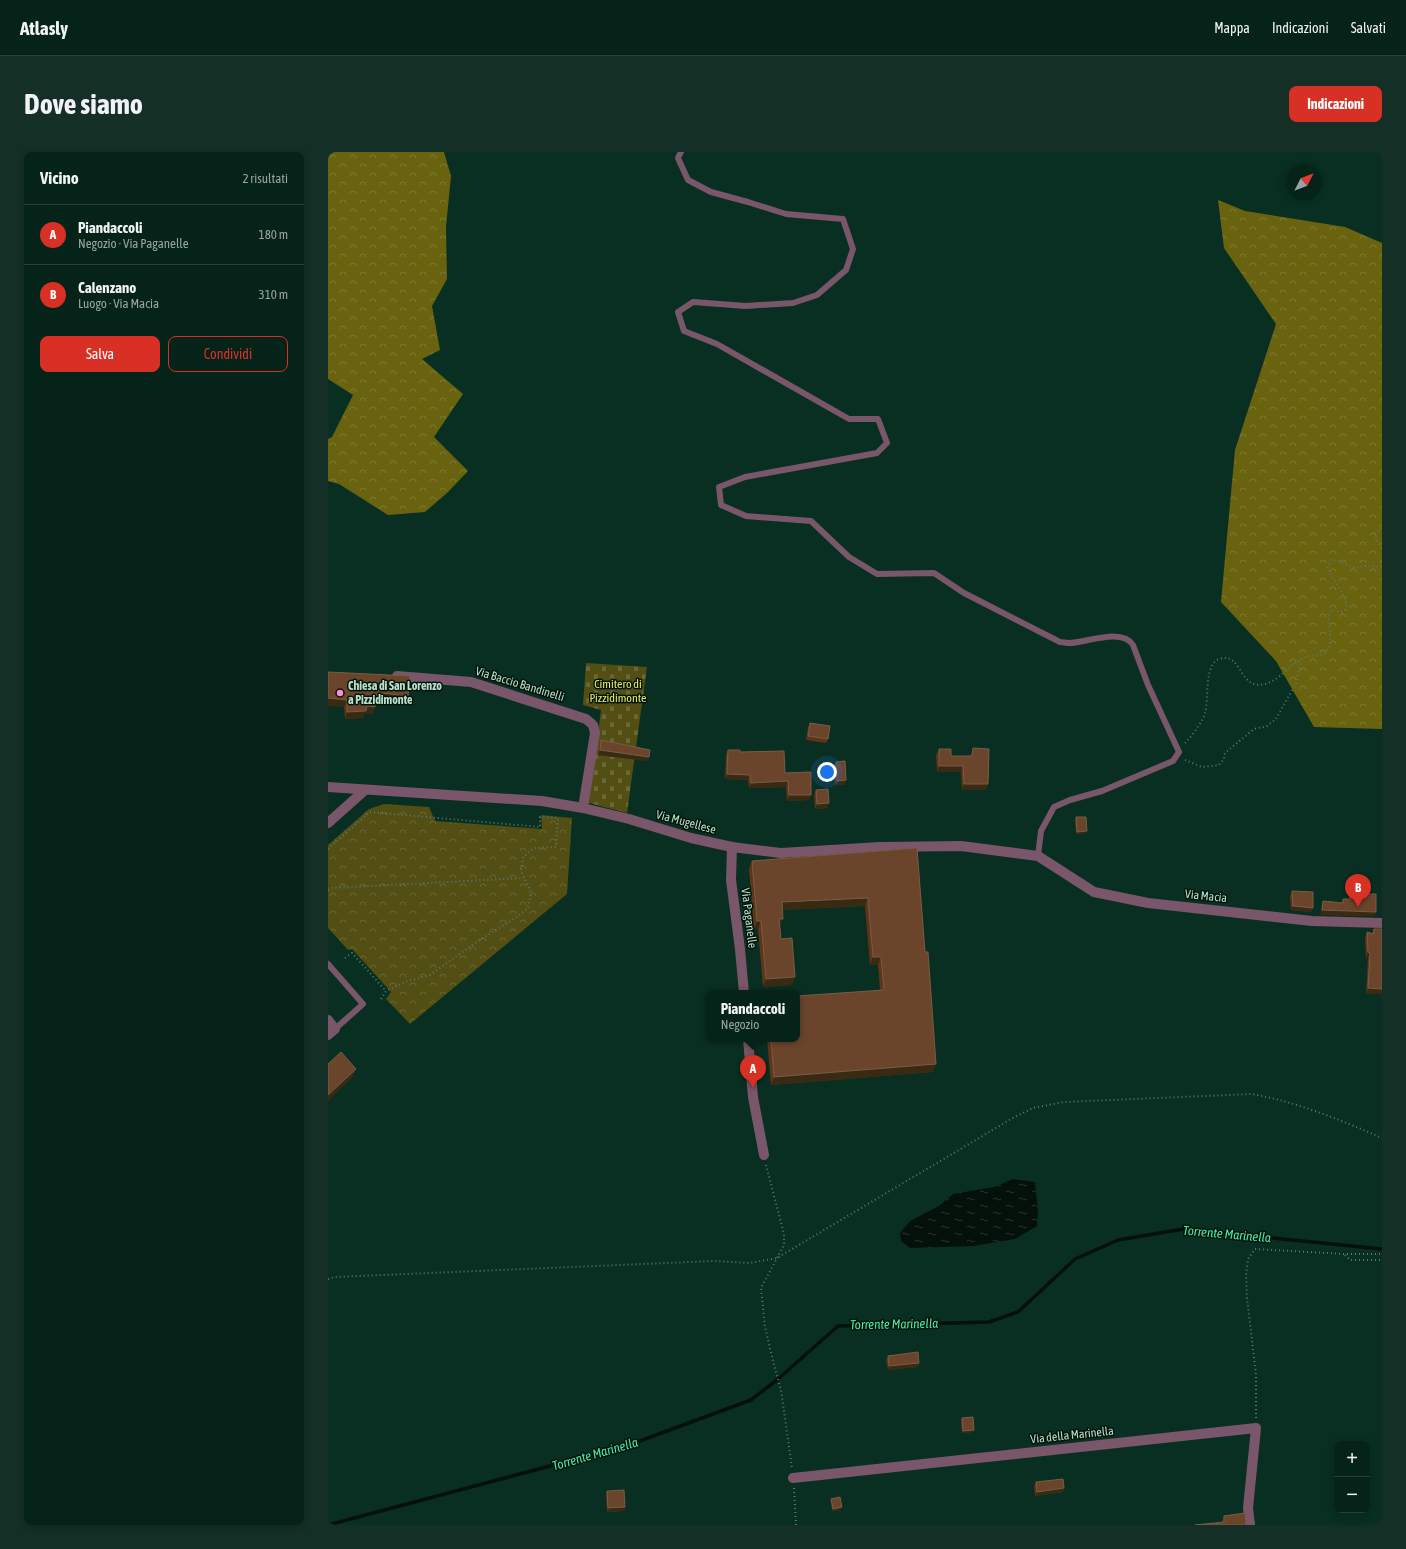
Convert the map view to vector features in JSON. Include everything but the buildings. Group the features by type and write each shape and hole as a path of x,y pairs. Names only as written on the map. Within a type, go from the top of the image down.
{"street":[{"name":"Via Baccio Bandinelli","path":"386,675 471,682 586,719 593,725 595,733 583,808"},
{"name":"Via Mugellese","path":"328,787 542,801 583,808 629,819 691,838 732,847 780,853 961,846 1038,856"},
{"path":"328,823 365,790"},
{"name":"Via Paganelle","path":"732,847 731,880 744,990"},
{"name":"Via Macia","path":"1038,856 1094,892 1148,903 1312,921 1382,923"},
{"path":"328,1020 332,1032"},
{"path":"748,1042 753,1097 764,1155"},
{"path":"1250,1525 1248,1508 1256,1428"},
{"name":"Via della Marinella","path":"793,1478 1256,1428"}],"lane":[{"path":"681,152 678,158 688,180 711,192 786,214 843,219 853,249 846,270 817,295 793,303 754,305 693,302 678,312 684,331 717,344 849,419 878,419 887,443 877,454 745,477 719,487 721,505 746,516 811,520 849,557 877,574 934,574 964,593 1060,642 1070,643 1104,636 1126,639 1133,645 1148,685 1177,752 1173,761 1102,791 1070,800 1054,807 1041,831 1038,856"},
{"path":"328,964 363,1004 332,1032"}],"path":[{"path":"1382,528 1375,534 1382,549"},
{"path":"1300,660 1296,683 1276,718 1267,726 1254,729 1226,754 1219,765 1202,767 1177,752 1190,738 1205,713 1210,671 1218,659 1228,658 1238,664 1244,677 1251,683 1265,685 1300,660 1308,656 1320,656 1326,653 1330,641 1329,614 1332,610 1341,612 1346,607 1346,600 1341,590 1326,569 1331,560 1357,568 1364,566 1382,566"},
{"path":"328,849 370,812 540,827 540,816 558,818 556,847 534,848 523,857 522,871 531,892 528,908 518,917 478,941 430,975 405,982 386,991 381,999"},
{"path":"328,890 332,888 524,878"},
{"path":"345,958 352,953 386,991"},
{"path":"328,1279 335,1277 706,1261 750,1262 777,1258 1011,1119 1033,1108 1064,1102 1252,1094 1278,1099 1359,1128 1382,1138"},
{"path":"764,1155 784,1234 784,1245 761,1288 765,1327 781,1390 793,1478 796,1525"},
{"path":"1256,1428 1256,1375 1246,1298 1246,1274 1248,1259 1255,1249 1344,1254 1382,1254"},
{"path":"1344,1254 1350,1260 1382,1260"}],"green space":[{"path":"328,152 444,152 451,176 446,227 447,279 432,306 440,350 422,359 463,394 434,437 468,471 447,493 425,512 388,515 339,484 328,481 328,439 332,437 353,395 328,379"},
{"path":"1218,200 1245,211 1345,227 1382,243 1382,729 1314,727 1276,661 1221,602 1235,450 1276,324 1224,248"},
{"name":"Cimitero di Pizzidimonte","path":"586,663 647,667 627,813 589,803 601,710 583,705"},
{"path":"384,804 429,807 435,821 542,829 541,815 572,818 567,894 410,1024 386,999 391,992 352,949 348,950 328,928 328,845 369,809"}],"water":[{"path":"1013,1179 1035,1182 1038,1211 1037,1226 1015,1239 973,1246 910,1248 901,1241 900,1233 910,1221 939,1206 953,1194 994,1187"}],"waterway":[{"name":"Torrente Marinella","path":"328,1525 629,1445 751,1400 778,1379 838,1326 989,1322 1018,1312 1075,1259 1118,1240 1183,1229 1382,1249"}],"place":[{"name":"Chiesa di San Lorenzo a Pizzidimonte","path":"340,693"},
{"name":"Calenzano","path":"1358,907"},
{"name":"Piandaccoli","path":"753,1088"}]}
